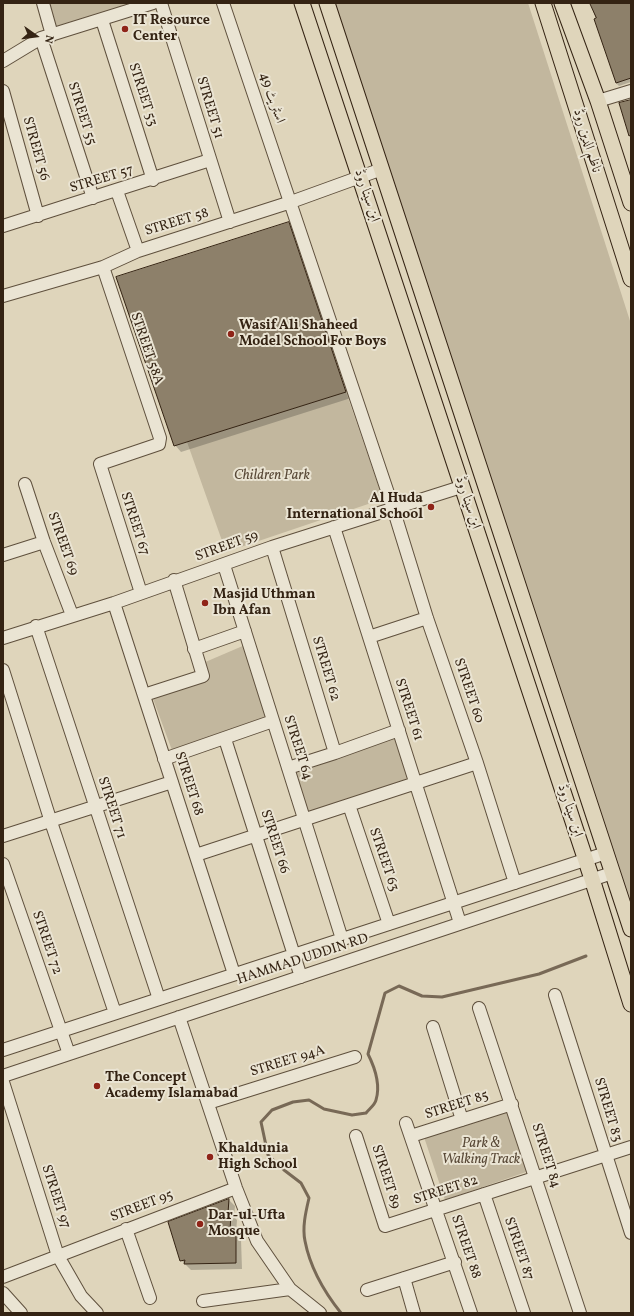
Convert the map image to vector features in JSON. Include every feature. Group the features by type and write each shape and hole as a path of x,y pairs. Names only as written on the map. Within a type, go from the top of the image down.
{"main road":[{"name":"ابن سینا روڈ","path":"302,3 592,879 631,1004"},
{"name":"ابن سینا روڈ","path":"327,3 631,929"},
{"name":"ناظم الدین روڈ","path":"543,3 631,279"},
{"name":"ناظم الدین روڈ","path":"562,3 566,19 598,101 631,203"},
{"path":"550,25 566,19"},
{"path":"599,181 621,172"}],"street":[{"name":"STREET 55","path":"43,3 46,37 93,198"},
{"path":"3,61 46,37 153,3"},
{"name":"STREET 51","path":"161,3 230,222"},
{"name":"اسٹریٹ 49","path":"223,3 393,508"},
{"name":"STREET 53","path":"102,20 153,180"},
{"name":"STREET 56","path":"3,91 38,216"},
{"path":"598,101 631,91"},
{"name":"STREET 57","path":"3,226 153,180 210,160"},
{"name":"STREET 58","path":"3,296 103,267 138,251 291,202 382,169"},
{"path":"117,191 138,251"},
{"name":"STREET 58A","path":"100,464 158,444 160,441 103,267"},
{"name":"STREET 67","path":"100,464 141,593"},
{"name":"STREET 69","path":"24,484 44,542 72,614"},
{"name":"STREET 59","path":"3,638 72,614 114,603 174,580 224,565 272,547 461,487"},
{"name":"STREET 60","path":"393,508 428,618 478,763 514,883"},
{"name":"STREET 61","path":"334,527 460,923"},
{"path":"3,555 44,542"},
{"name":"STREET 62","path":"272,547 335,753"},
{"name":"STREET 64","path":"224,565 342,939"},
{"path":"144,695 203,676 174,580"},
{"name":"STREET 68","path":"114,603 234,974"},
{"path":"369,637 428,618"},
{"name":"STREET 71","path":"36,626 159,999"},
{"path":"194,649 245,631"},
{"path":"3,670 51,822 115,1013"},
{"path":"164,759 273,721"},
{"path":"288,768 399,730"},
{"name":"STREET 66","path":"225,739 257,836 300,976"},
{"path":"196,856 478,763"},
{"path":"3,836 95,808 172,782"},
{"name":"STREET 63","path":"349,805 389,924"},
{"name":"HAMMAD UDDIN RD","path":"3,1050 606,853"},
{"name":"STREET 72","path":"3,864 69,1054"},
{"name":"HAMMAD UDDIN RD","path":"3,1076 612,872"},
{"name":"STREET 83","path":"555,995 631,1234"},
{"name":"STREET 84","path":"479,1008 580,1313"},
{"path":"179,1017 236,1188 257,1242 290,1289 320,1313"},
{"path":"433,1027 462,1120"},
{"name":"STREET 94A","path":"208,1103 355,1057"},
{"name":"STREET 97","path":"3,1082 58,1256 82,1296 97,1313"},
{"name":"STREET 85","path":"411,1136 512,1104"},
{"name":"STREET 88","path":"406,1123 455,1262 471,1313"},
{"name":"STREET 89","path":"356,1136 385,1226"},
{"name":"STREET 82","path":"385,1226 631,1147"},
{"name":"STREET 95","path":"3,1277 236,1188"},
{"name":"STREET 87","path":"484,1194 524,1313"},
{"path":"126,1229 150,1298"},
{"path":"367,1290 455,1262"},
{"path":"404,1278 414,1313"},
{"path":"204,1301 290,1289"},
{"path":"3,1294 21,1313"}],"green space":[{"path":"46,3 141,3 55,30"},
{"path":"332,3 528,3 529,6 631,324 631,911"},
{"name":"Children Park","path":"346,392 383,499 226,552 187,442"},
{"path":"245,645 269,720 173,753 152,696 206,677 203,663"},
{"path":"397,735 413,783 309,815 294,767"},
{"name":"Park & Walking Track","path":"508,1108 529,1171 445,1200 424,1137"}],"building":[{"path":"590,3 631,3 631,78 616,83"},
{"path":"631,100 631,135 629,136 619,103"},
{"name":"Wasif Ali Shaheed Model School For Boys","path":"289,222 346,392 174,446 116,277"},
{"name":"Dar-ul-Ufta Mosque","path":"229,1199 228,1213 231,1213 230,1231 236,1231 236,1263 184,1264 185,1260 180,1261 168,1222"}],"waterway":[{"path":"341,1313 329,1297 314,1270 307,1251 304,1230 309,1198 301,1183 268,1155 261,1122 272,1110 293,1102 309,1100 324,1109 352,1115 366,1113 376,1100 378,1088 378,1082 368,1054 385,993 399,986 422,996 442,997 539,974 586,956"}],"place":[{"name":"IT Resource Center","path":"125,29"},
{"name":"Wasif Ali Shaheed Model School For Boys","path":"231,334"},
{"name":"Al Huda International School","path":"431,507"},
{"name":"Masjid Uthman Ibn Afan","path":"205,603"},
{"name":"The Concept Academy Islamabad","path":"97,1086"},
{"name":"Khaldunia High School","path":"210,1157"},
{"name":"Dar-ul-Ufta Mosque","path":"200,1224"}]}
